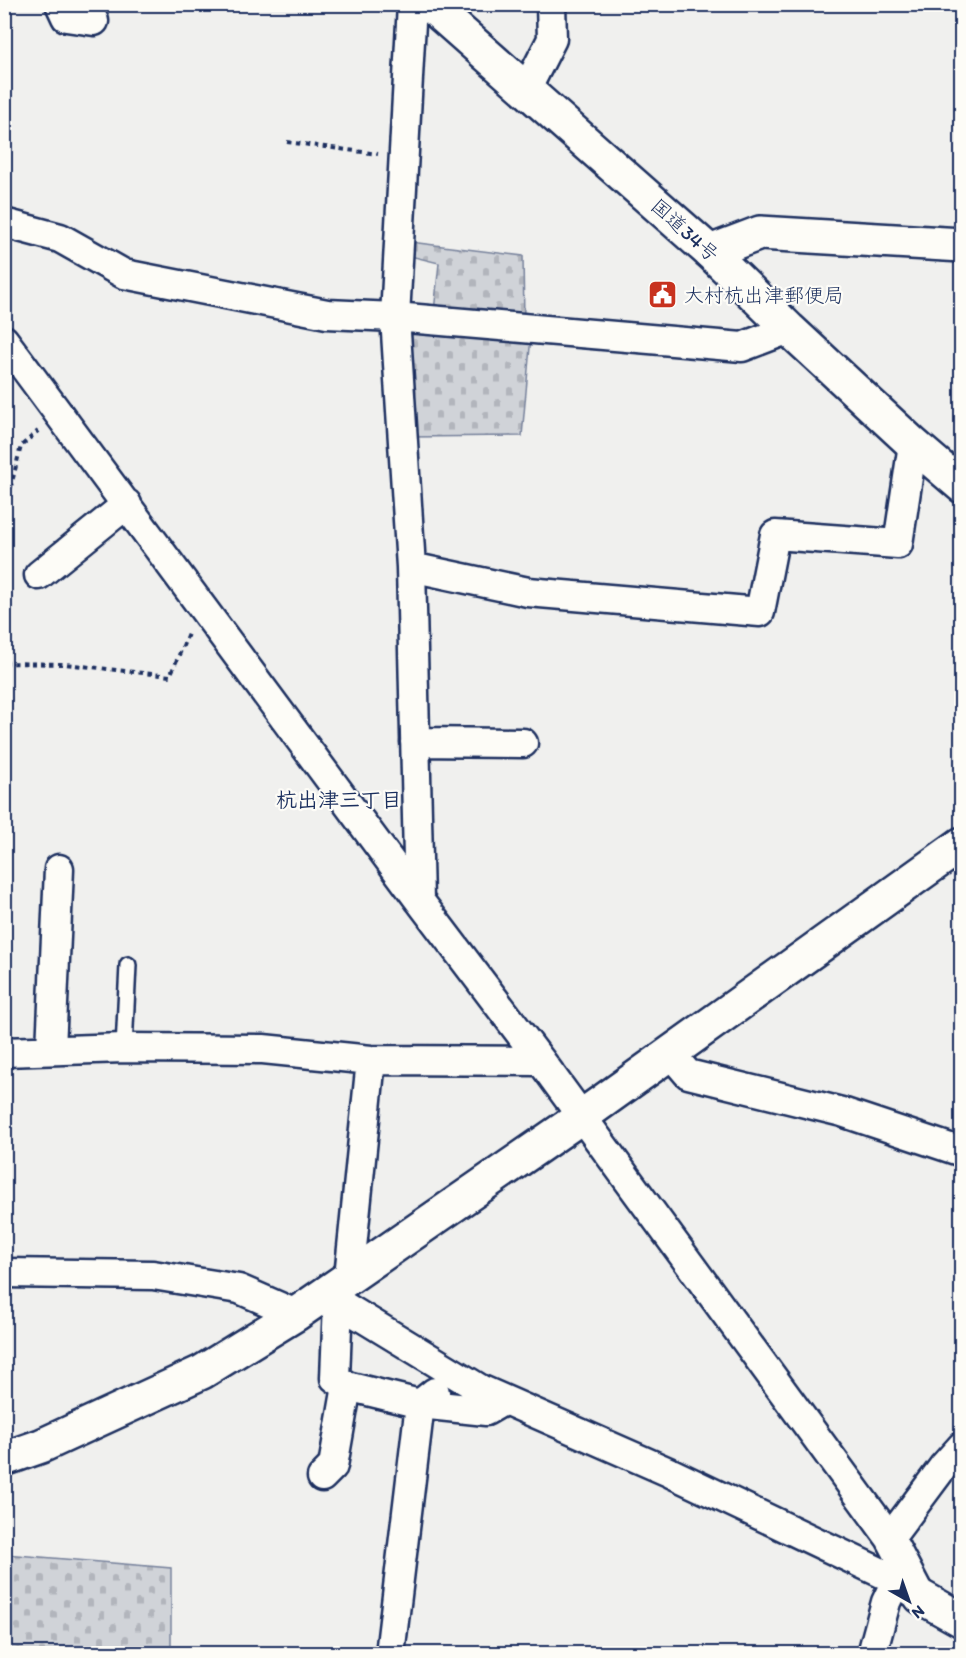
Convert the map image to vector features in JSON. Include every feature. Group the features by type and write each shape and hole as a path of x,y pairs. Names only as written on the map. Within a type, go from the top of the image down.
{"main road":[{"name":"国道34号","path":"429,4 710,252 789,329 913,444 962,486"},
{"path":"710,252 760,233 962,245"},
{"path":"4,1459 41,1446 202,1372 337,1291 962,844"},
{"path":"908,1589 962,1620"}],"street":[{"path":"60,4 66,17 94,21"},
{"path":"412,4 395,317 411,567 419,900"},
{"path":"526,90 552,39 551,4"},
{"path":"4,223 60,238 124,274 327,314 395,317 742,347 789,329"},
{"path":"4,340 541,1061 891,1538 908,1589"},
{"path":"411,567 528,592 760,612 775,535 898,544 913,444"},
{"path":"39,575 127,504"},
{"path":"415,742 523,743"},
{"path":"51,1049 59,869"},
{"path":"4,1052 124,1048 263,1049 371,1060 541,1061"},
{"path":"670,1053 688,1074 842,1112 962,1152"},
{"path":"371,1060 337,1291 335,1378 347,1386 420,1404 486,1411 505,1400"},
{"path":"4,1273 153,1275 239,1289 296,1314"},
{"path":"337,1291 480,1389 671,1473 908,1589"},
{"path":"390,1653 420,1404 456,1374"},
{"path":"322,1477 333,1466 347,1386"},
{"path":"891,1538 943,1467 962,1446"},
{"path":"872,1653 886,1602 908,1589"}],"lane":[{"path":"124,1048 128,965"}],"path":[{"path":"286,142 404,157"},
{"path":"4,513 21,446 60,414"},
{"path":"4,663 64,664 170,676 201,603"}],"green space":[{"path":"410,242 523,256 524,321 434,312 439,263 410,256"},
{"path":"402,324 531,336 522,436 408,437"},
{"path":"5,1554 171,1568 171,1653 5,1653"}],"place":[{"name":"大村杭出津郵便局","path":"663,295"}],"district":[{"name":"杭出津三丁目","path":"339,800"}]}
